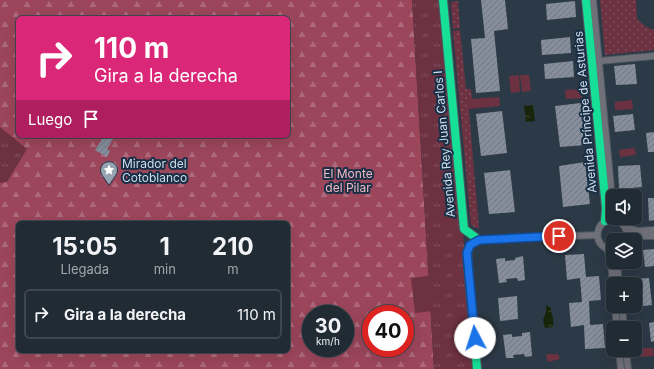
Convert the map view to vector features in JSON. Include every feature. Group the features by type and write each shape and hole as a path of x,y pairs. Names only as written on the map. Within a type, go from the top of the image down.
{"street":[{"name":"Avenida Rey Juan Carlos I","path":"443,0 464,229 470,236 478,240"},
{"name":"Avenida Príncipe de Asturias","path":"586,0 606,208 605,222"},
{"name":"Avenida Príncipe de Asturias","path":"593,0 611,189"},
{"path":"599,60 654,56"},
{"path":"605,222 599,227 597,235 600,243 606,247"},
{"path":"623,225 626,228 638,231 654,230"},
{"path":"626,228 626,233"},
{"path":"477,369 467,253 470,245 478,240 597,235"},
{"path":"642,236 654,236"},
{"path":"620,357 621,369"},
{"path":"627,357 628,369"}],"green space":[{"name":"El Monte del Pilar","path":"0,0 412,0 434,369 0,369"},
{"path":"412,0 441,0 463,232 474,369 434,369"},
{"path":"600,0 636,0 637,19 646,27 654,30 654,50 605,55"},
{"path":"458,1 460,28 453,29 451,2"},
{"path":"460,30 466,89 471,89 472,99 468,100 479,228 471,225 453,31"},
{"path":"519,75 520,92 511,93 509,76"},
{"path":"520,75 529,75 531,91 522,92"},
{"path":"582,89 582,98 566,99 565,90"},
{"path":"499,97 500,106 468,109 468,99"},
{"path":"632,100 633,109 615,110 615,102"},
{"path":"0,127 27,149 7,182 0,183"},
{"path":"635,148 636,155 620,157 619,150"},
{"path":"428,276 432,311 415,313 411,278"},
{"path":"642,348 653,348 654,356 642,357"},
{"path":"547,354 558,354 560,359 548,362 546,356"}],"water":[{"path":"533,105 535,121 526,122 524,106"},
{"path":"546,305 551,308 554,322 553,327 545,328 543,320 546,312"}],"building":[{"path":"481,0 505,0 508,29 494,31 500,91 476,93 471,39 485,38"},
{"path":"575,1 576,17 547,20 546,4"},
{"path":"570,37 571,53 542,55 541,40"},
{"path":"573,61 574,77 545,79 544,64"},
{"path":"635,64 637,84 616,85 614,66"},
{"path":"581,103 586,145 560,147 555,106"},
{"path":"502,111 507,153 481,156 476,114"},
{"path":"633,114 635,130 615,132 613,116"},
{"path":"654,132 654,152 648,152 646,133"},
{"path":"103,138 114,138 107,149 110,151 107,157 95,150"},
{"path":"585,162 590,204 563,207 559,166"},
{"path":"640,165 642,187 619,189 618,166"},
{"path":"510,170 515,212 489,214 484,173"},
{"path":"648,198 654,198 654,220 649,221"},
{"path":"654,249 654,266 645,267 643,250"},
{"path":"584,254 586,277 599,276 601,300 589,301 590,325 603,324 605,348 585,349 584,325 571,327 569,303 582,302 580,278 567,280 565,255"},
{"path":"523,256 525,280 518,281 517,278 506,279 507,282 499,283 496,259 505,258 505,261 515,260 515,258"},
{"path":"642,278 649,278 652,305 642,306"},
{"path":"517,296 518,319 500,321 498,298"},
{"path":"654,322 654,341 651,342 649,323"},
{"path":"530,332 532,356 525,357 524,354 513,355 514,358 506,358 503,335 512,334 512,337 522,336 522,333"}],"traffic: fast":[{"path":"443,0 464,229 479,240"},
{"path":"586,0 606,208 605,221"},
{"path":"477,369 467,253 470,245 479,240"}],"place":[{"name":"Mirador del Cotoblanco","path":"109,185"}],"route":[{"path":"475,338 467,253 470,245 479,240 559,236"}]}
